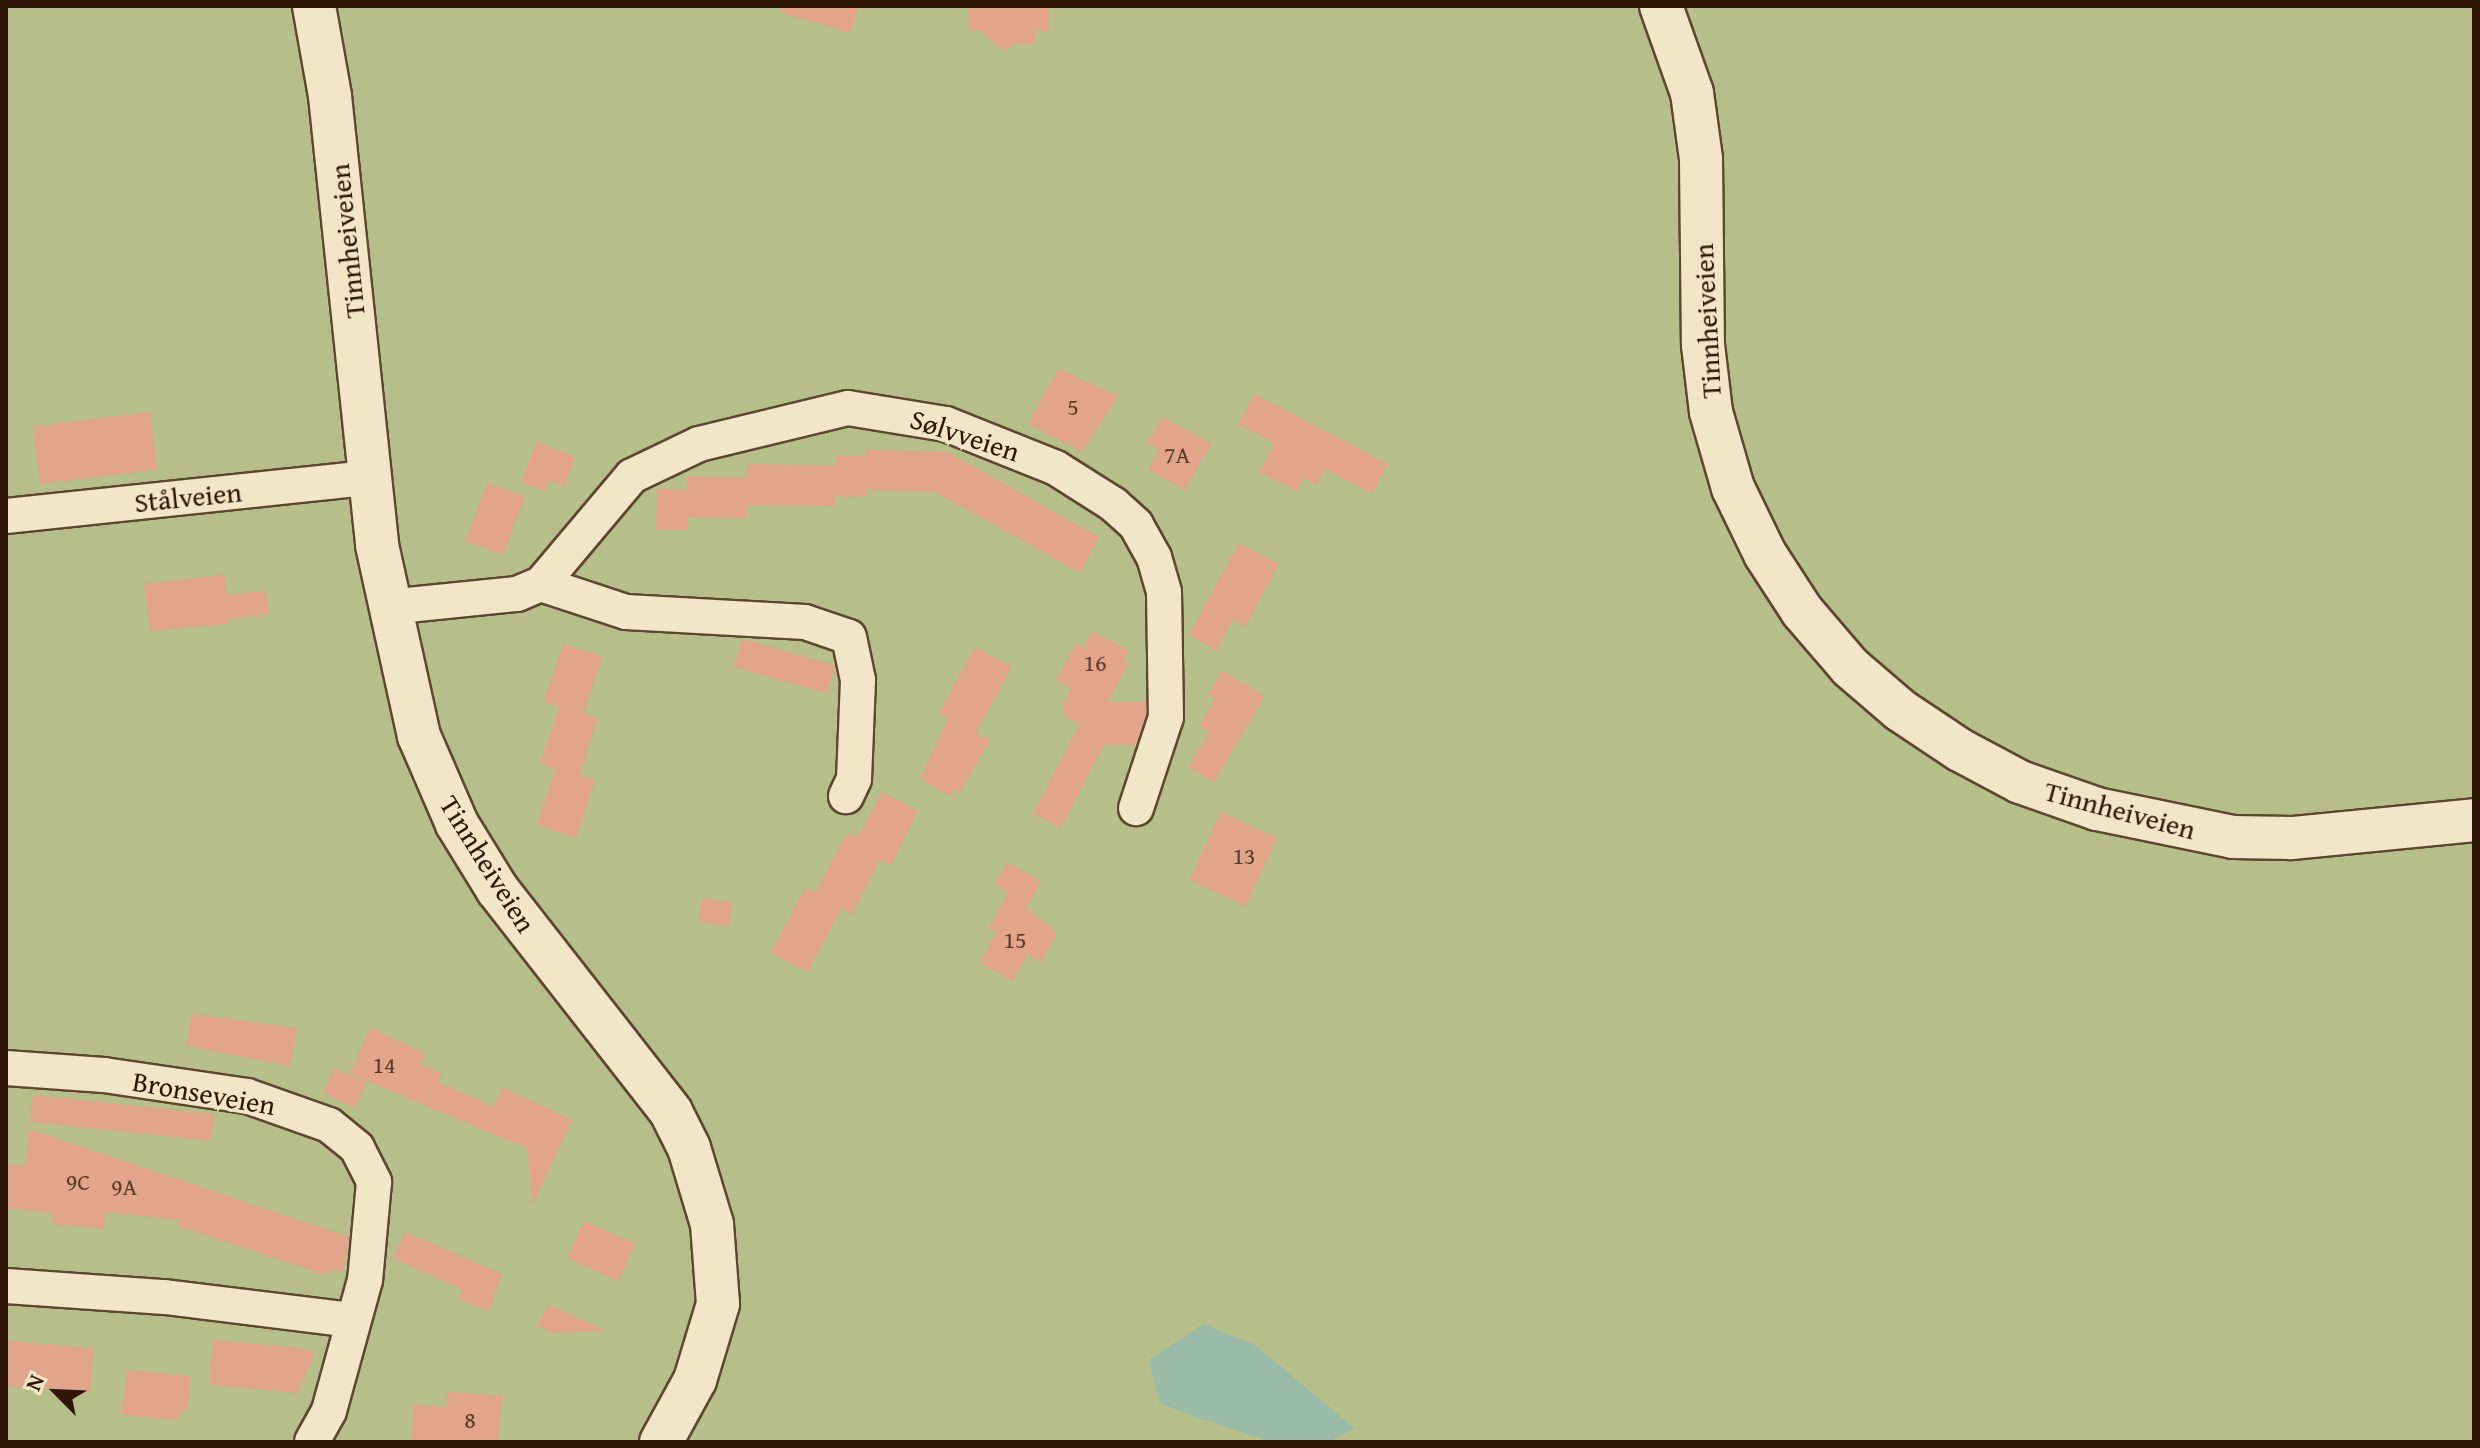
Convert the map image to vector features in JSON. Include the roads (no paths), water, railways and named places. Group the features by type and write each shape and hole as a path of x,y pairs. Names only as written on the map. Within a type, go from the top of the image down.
{"street":[{"name":"Tinnheiveien","path":"1661,6 1692,93 1701,159 1703,345 1711,412 1733,488 1765,554 1802,611 1850,667 1900,710 1960,750 2020,782 2097,809 2233,837 2292,838 2413,823 2474,820"},
{"name":"Tinnheiveien","path":"323,17 364,393 370,478 388,607 419,736 457,824 497,889 671,1112 702,1184 712,1224 718,1304 695,1380 661,1442"},
{"name":"Sølvveien","path":"541,584 632,476 699,444 848,408 911,414 971,433 1056,468 1113,504 1136,525 1154,557 1164,592 1166,717 1136,808"},
{"name":"Stålveien","path":"6,516 370,478"},
{"path":"388,607 517,594 541,584 626,612 805,622 849,637 856,655 857,708 854,779 846,796"},
{"name":"Tinnheiveien","path":"2413,823 2474,798"},
{"name":"Bronseveien","path":"6,1068 197,1087 293,1109 329,1125 357,1148 374,1182 365,1280 329,1411 312,1442"},
{"path":"6,1286 165,1297 353,1320"}]}
